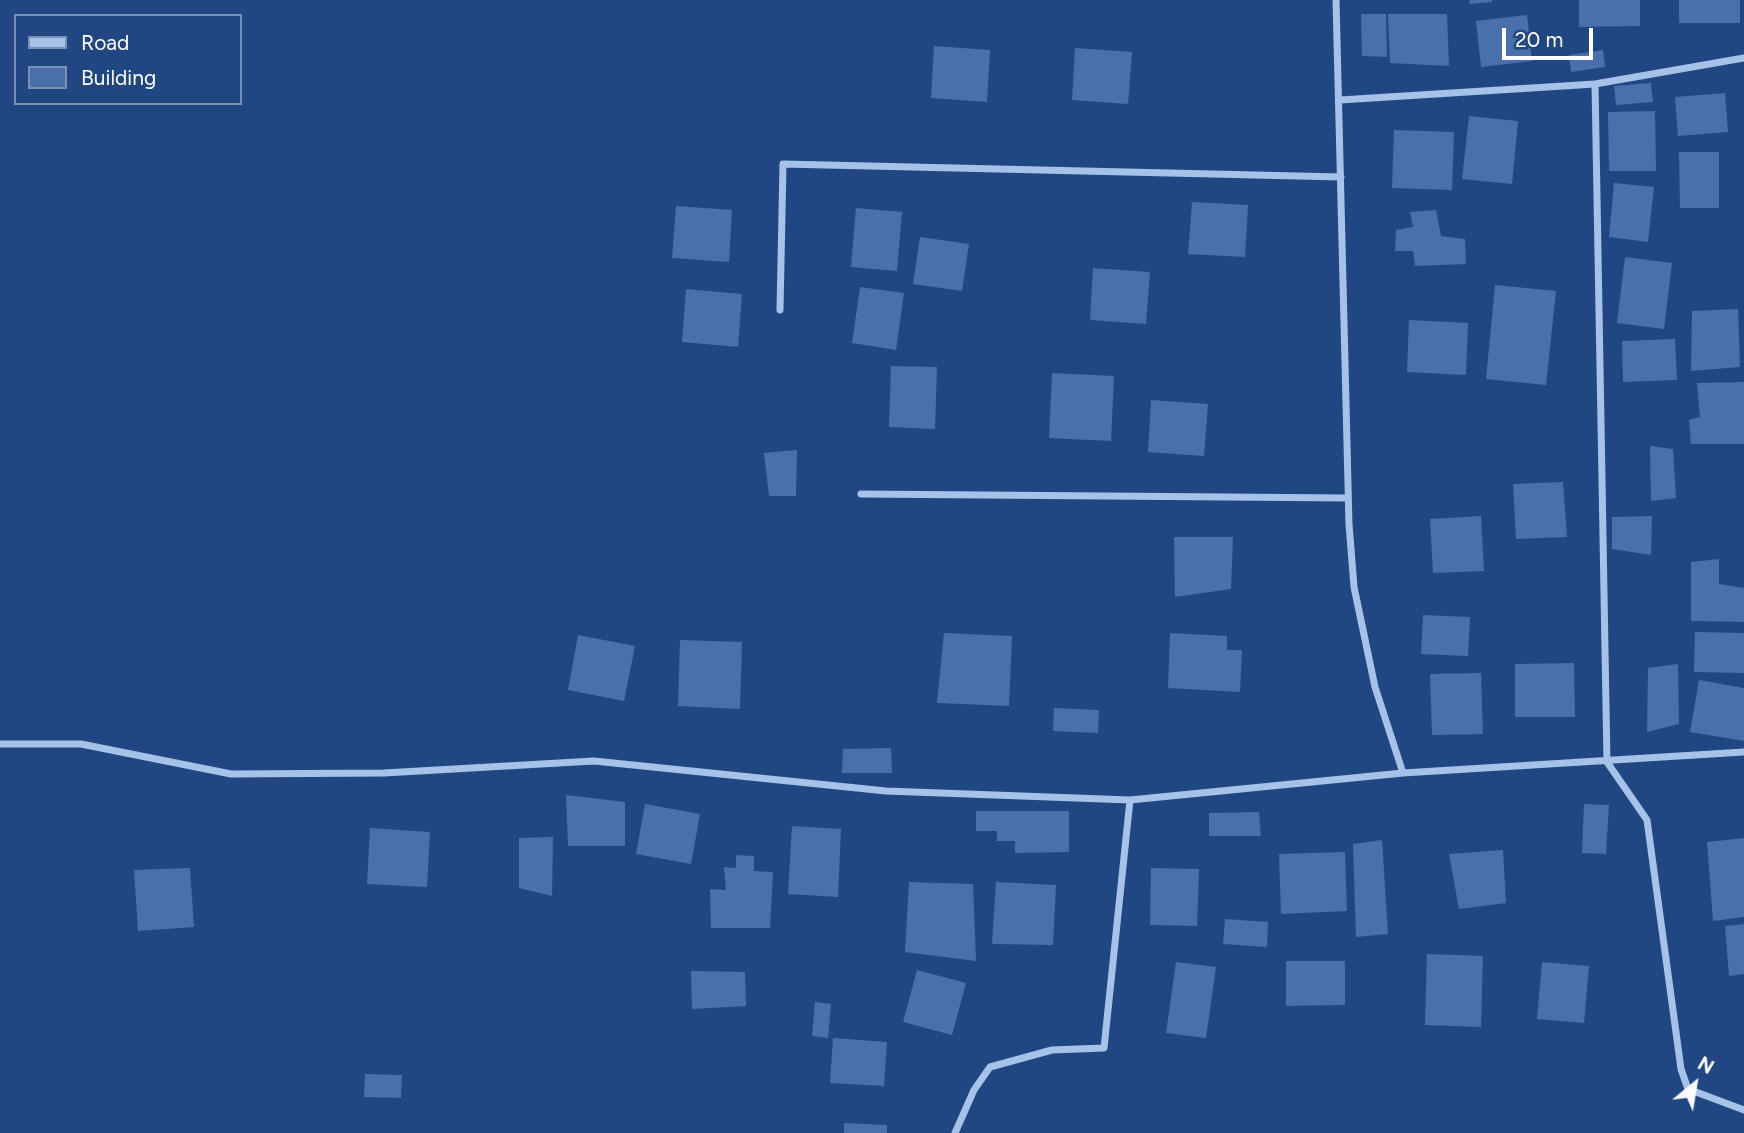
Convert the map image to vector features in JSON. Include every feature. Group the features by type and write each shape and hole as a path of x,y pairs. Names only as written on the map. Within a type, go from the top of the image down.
{"street":[{"path":"1336,0 1348,498 1354,587 1375,687 1403,773"},
{"path":"1340,100 1595,84 1744,58"},
{"path":"1595,84 1607,762 1647,820 1681,1069 1688,1089 1744,1110"},
{"path":"780,310 783,164 1341,177"},
{"path":"861,494 1348,498"},
{"path":"0,744 80,744 231,774 384,773 594,761 886,791 1130,800 1403,773 1744,752"},
{"path":"955,1133 974,1090 990,1067 1052,1050 1104,1048 1130,800"}],"building":[{"path":"1469,0 1492,0 1492,2 1470,4"},
{"path":"1579,0 1640,0 1640,26 1579,27"},
{"path":"1679,0 1740,0 1740,23 1679,23"},
{"path":"1361,14 1386,14 1387,57 1362,56"},
{"path":"1388,14 1447,14 1449,66 1390,63"},
{"path":"1527,15 1532,61 1481,67 1476,21"},
{"path":"934,46 990,50 987,102 931,98"},
{"path":"1075,48 1132,52 1128,104 1072,100"},
{"path":"1603,50 1605,67 1571,72 1569,55"},
{"path":"1651,83 1653,102 1616,105 1614,86"},
{"path":"1725,93 1728,132 1678,136 1675,97"},
{"path":"1655,111 1656,171 1609,171 1608,112"},
{"path":"1469,116 1518,121 1512,184 1462,179"},
{"path":"1394,130 1454,132 1452,190 1392,188"},
{"path":"1679,152 1719,152 1719,208 1680,208"},
{"path":"1614,183 1654,187 1648,242 1609,237"},
{"path":"1192,202 1248,205 1245,257 1188,254"},
{"path":"676,206 732,210 729,262 672,258"},
{"path":"856,208 902,212 897,271 851,267"},
{"path":"1436,210 1441,236 1465,239 1466,264 1415,266 1413,251 1395,251 1396,230 1413,227 1410,212"},
{"path":"920,237 969,244 962,291 913,284"},
{"path":"1625,257 1672,263 1664,329 1617,323"},
{"path":"1093,268 1150,272 1146,324 1090,320"},
{"path":"1495,285 1556,291 1546,385 1486,379"},
{"path":"860,287 904,293 896,350 852,343"},
{"path":"686,289 742,294 738,347 682,342"},
{"path":"1738,309 1740,367 1691,371 1692,311"},
{"path":"1409,320 1468,323 1466,375 1407,372"},
{"path":"1675,339 1677,380 1623,382 1622,341"},
{"path":"891,366 937,367 935,429 889,427"},
{"path":"1052,373 1114,376 1111,441 1049,438"},
{"path":"1744,382 1744,444 1691,444 1689,420 1700,417 1697,383"},
{"path":"1151,400 1208,404 1204,456 1148,452"},
{"path":"1650,446 1673,449 1676,498 1651,501"},
{"path":"797,450 796,496 769,496 764,453"},
{"path":"1563,482 1567,537 1516,539 1513,484"},
{"path":"1481,516 1484,571 1433,573 1430,519"},
{"path":"1652,516 1651,555 1612,549 1612,517"},
{"path":"1174,537 1233,537 1231,589 1175,597"},
{"path":"1719,559 1719,584 1744,588 1744,622 1691,621 1691,562"},
{"path":"1423,615 1470,617 1468,656 1421,654"},
{"path":"1695,632 1744,633 1744,673 1694,672"},
{"path":"944,633 1012,636 1009,706 937,703"},
{"path":"1170,633 1227,636 1227,650 1242,650 1240,692 1168,688"},
{"path":"578,635 635,646 624,701 568,690"},
{"path":"680,640 742,642 740,709 678,706"},
{"path":"1574,663 1575,717 1515,717 1515,664"},
{"path":"1678,664 1679,724 1647,732 1648,668"},
{"path":"1481,673 1483,734 1432,735 1430,674"},
{"path":"1699,680 1744,688 1744,741 1690,732"},
{"path":"1054,708 1099,710 1098,733 1053,731"},
{"path":"891,748 892,773 842,773 843,749"},
{"path":"566,795 625,802 625,846 568,846"},
{"path":"645,804 700,814 691,864 636,854"},
{"path":"1584,804 1609,805 1606,854 1582,853"},
{"path":"976,811 1069,811 1069,852 1015,853 1015,841 997,841 997,831 976,831"},
{"path":"1259,812 1261,836 1209,836 1209,813"},
{"path":"792,826 841,829 838,897 788,894"},
{"path":"370,828 430,832 427,887 367,884"},
{"path":"553,837 552,896 519,888 519,838"},
{"path":"1744,838 1744,917 1713,921 1707,842"},
{"path":"1382,840 1388,934 1356,937 1353,844"},
{"path":"1503,850 1506,903 1459,909 1449,854"},
{"path":"1345,852 1347,911 1281,914 1279,854"},
{"path":"736,855 754,856 754,871 773,872 770,928 711,928 710,889 726,890 724,867 736,868"},
{"path":"190,868 194,927 138,931 134,870"},
{"path":"1151,868 1199,869 1197,926 1150,925"},
{"path":"909,882 973,884 976,961 905,952"},
{"path":"996,882 1056,885 1053,945 992,944"},
{"path":"1225,919 1268,922 1267,947 1223,944"},
{"path":"1744,924 1744,974 1729,976 1725,926"},
{"path":"1427,954 1483,956 1481,1027 1425,1025"},
{"path":"1286,961 1345,961 1345,1005 1286,1006"},
{"path":"1176,962 1216,967 1206,1038 1166,1033"},
{"path":"1542,962 1589,966 1584,1023 1537,1019"},
{"path":"917,970 966,983 952,1035 903,1022"},
{"path":"691,971 745,972 746,1006 692,1009"},
{"path":"815,1002 831,1004 828,1038 812,1036"},
{"path":"833,1038 887,1042 884,1086 830,1083"},
{"path":"365,1074 402,1075 401,1098 364,1097"},
{"path":"844,1123 887,1125 887,1133 844,1133"}]}
